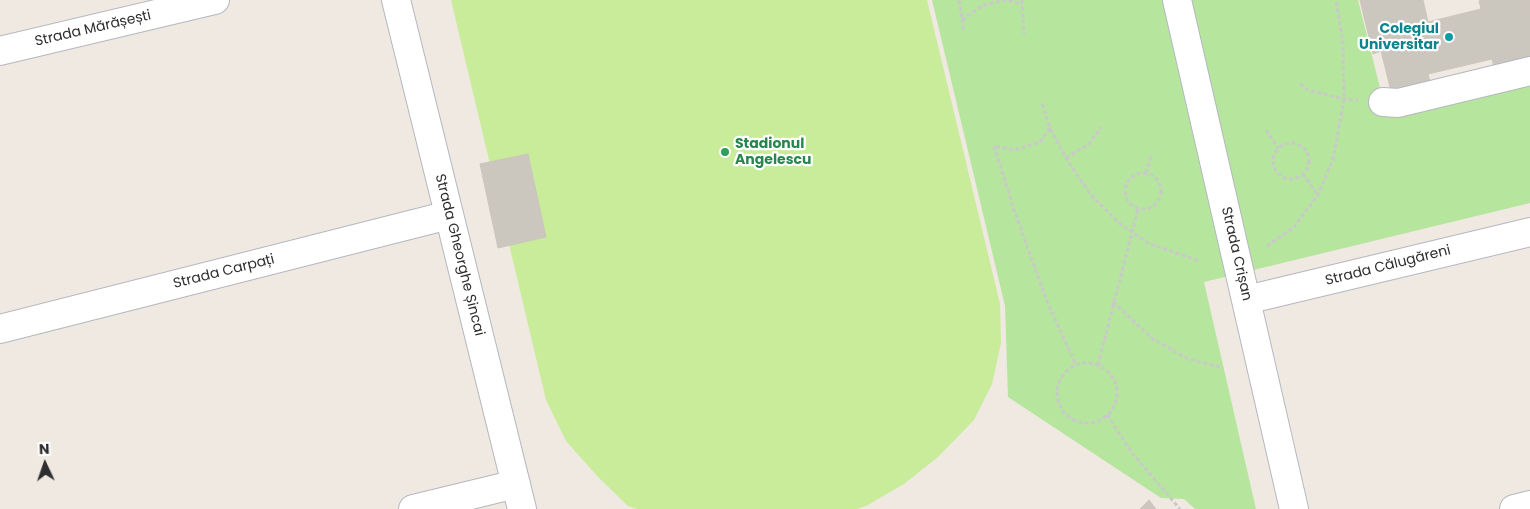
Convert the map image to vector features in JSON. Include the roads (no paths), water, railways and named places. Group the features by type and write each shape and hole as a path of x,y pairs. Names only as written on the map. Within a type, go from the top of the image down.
{"street":[{"name":"Strada Mărășești","path":"0,51 215,0"},
{"name":"Strada Gheorghe Șincai","path":"396,0 519,496"},
{"name":"Strada Crișan","path":"1177,0 1294,509"},
{"path":"1384,102 1398,103 1530,71"},
{"name":"Strada Carpați","path":"0,329 449,215"},
{"name":"Strada Călugăreni","path":"1246,300 1530,232"},
{"path":"413,509 519,496"},
{"path":"1514,509 1530,505"}],"place":[{"name":"Colegiul Universitar","path":"1449,37"},
{"name":"Stadionul Angelescu","path":"725,152"}]}
